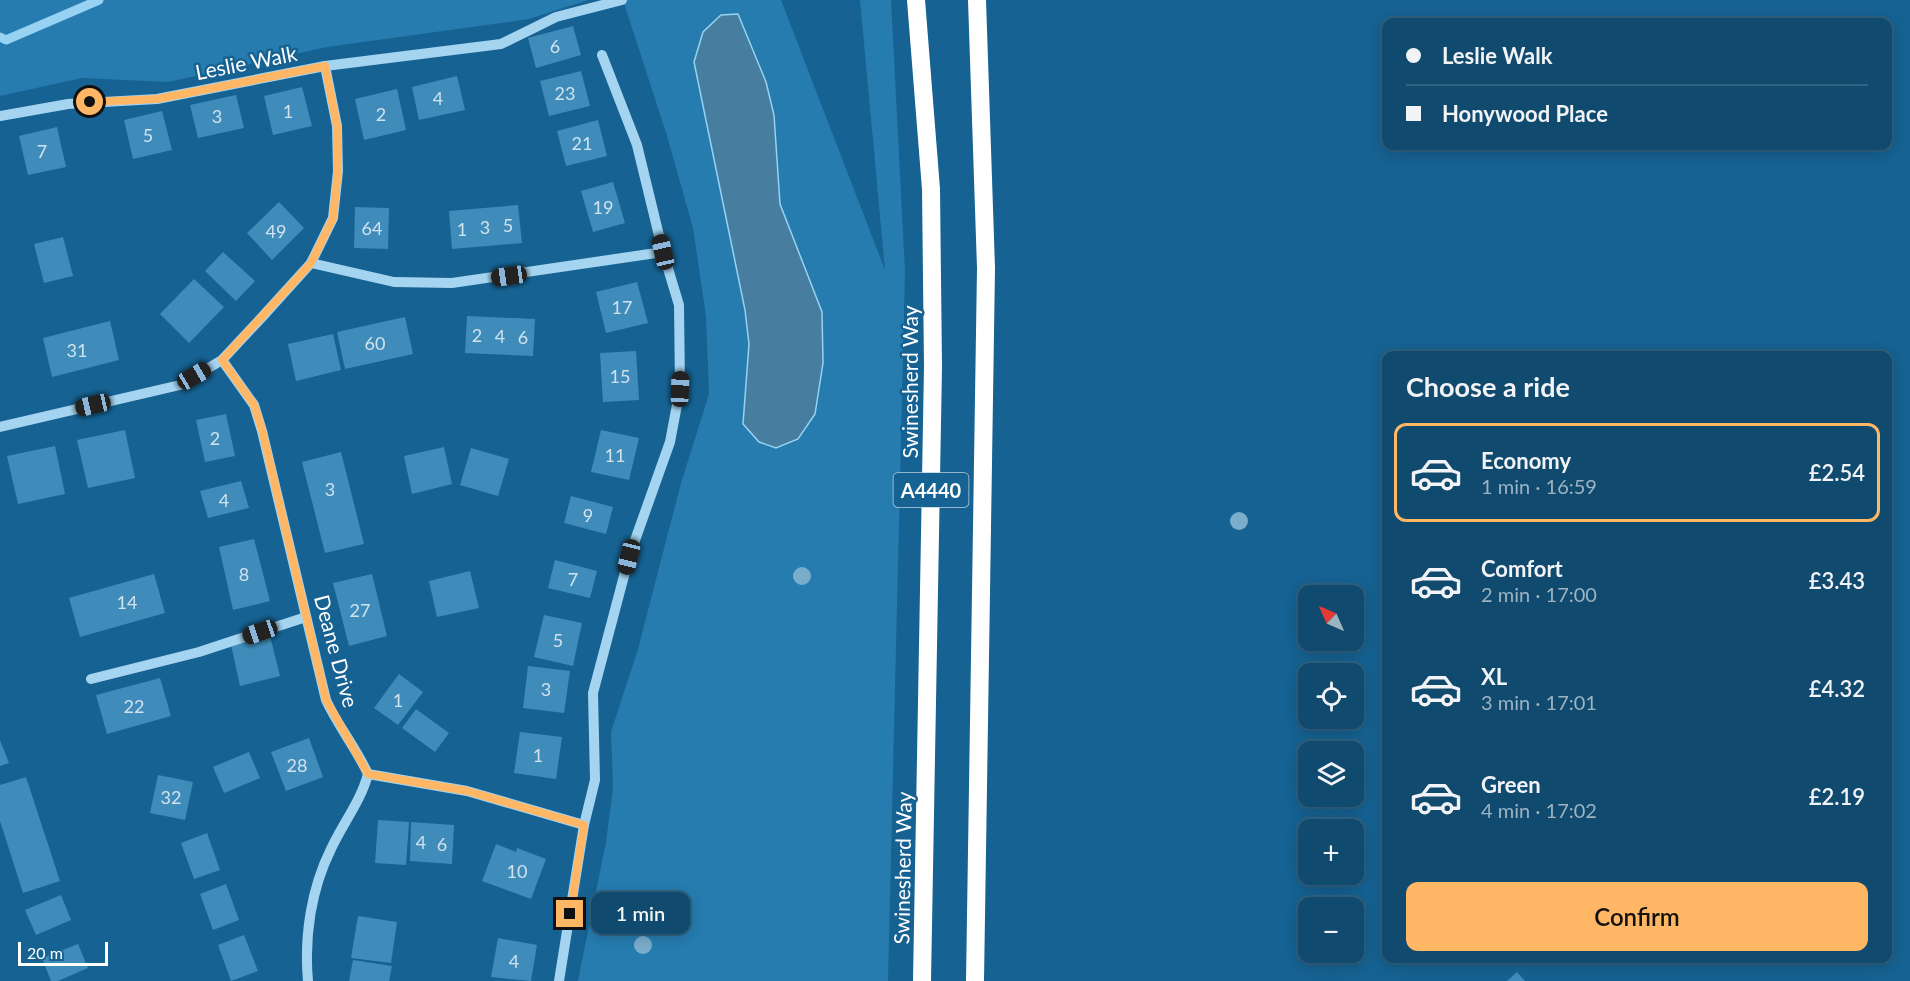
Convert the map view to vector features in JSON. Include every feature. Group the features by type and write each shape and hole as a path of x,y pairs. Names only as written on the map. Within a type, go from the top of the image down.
{"highway":[{"name":"Swinesherd Way","path":"916,0 931,189 933,367 922,981"},
{"name":"A4440","path":"975,981 986,268 976,0"}],"street":[{"name":"Leslie Walk","path":"0,116 68,104 157,99 325,66 501,44 556,17 622,0"},
{"path":"559,981 584,825 595,780 593,693 629,557 670,442 680,389 679,305 663,252 637,144 602,55"},
{"path":"0,427 180,385 222,360 311,263 333,218 338,171 337,126 325,66"},
{"path":"311,263 394,282 452,283 663,252"},
{"name":"Deane Drive","path":"222,360 254,405 326,700 368,774"},
{"path":"91,679 200,652 306,617"},
{"path":"308,981 306,959 309,918 319,881 330,850 364,790 368,774 467,791 584,825"}],"shaded area":[{"path":"0,0 588,0 529,19 327,47 168,82 82,78 0,96"},
{"path":"623,0 781,0 885,270 860,0 891,0 905,271 888,981 578,981 606,842 613,789 611,732 638,649 681,483 709,394 706,316 693,228 667,136"},
{"path":"738,14 766,82 774,115 780,204 822,312 823,363 815,414 798,439 776,448 759,442 743,424 749,344 745,310 694,62 703,32 721,15"}],"building":[{"path":"573,26 581,55 536,68 528,38"},
{"path":"581,71 590,106 549,116 540,81"},
{"path":"457,76 465,110 419,120 412,87"},
{"path":"302,87 312,126 273,135 264,96"},
{"path":"397,89 406,130 364,140 355,99"},
{"path":"236,95 244,128 198,138 190,105"},
{"path":"162,111 172,150 133,159 124,120"},
{"path":"598,120 607,156 566,166 557,131"},
{"path":"57,127 66,167 28,175 19,136"},
{"path":"613,182 625,223 593,232 581,191"},
{"path":"279,202 304,228 272,260 247,233"},
{"path":"518,205 522,243 452,249 449,211"},
{"path":"355,207 389,208 388,249 354,248"},
{"path":"63,237 73,276 44,283 34,244"},
{"path":"223,252 255,281 236,301 205,271"},
{"path":"194,279 224,307 189,343 160,314"},
{"path":"637,282 648,323 606,333 596,292"},
{"path":"467,316 535,319 533,356 465,353"},
{"path":"405,317 413,354 345,369 337,332"},
{"path":"110,321 119,360 52,377 43,338"},
{"path":"333,334 341,370 296,381 288,344"},
{"path":"636,351 639,400 603,402 600,353"},
{"path":"226,414 235,456 205,462 196,420"},
{"path":"125,430 135,478 88,488 77,440"},
{"path":"601,430 639,438 629,480 591,472"},
{"path":"55,446 65,494 18,504 7,456"},
{"path":"444,447 452,484 412,494 404,456"},
{"path":"471,448 509,459 498,496 460,485"},
{"path":"341,452 364,544 325,553 302,462"},
{"path":"241,481 249,508 208,518 200,491"},
{"path":"571,496 613,507 606,534 564,523"},
{"path":"254,539 270,601 233,610 219,547"},
{"path":"555,560 597,571 590,598 548,588"},
{"path":"470,571 479,608 437,617 429,581"},
{"path":"154,574 165,613 80,637 69,598"},
{"path":"372,574 387,636 349,646 333,583"},
{"path":"544,615 582,623 573,666 534,657"},
{"path":"270,636 280,676 240,686 231,645"},
{"path":"528,666 570,671 564,713 523,708"},
{"path":"399,674 423,692 398,725 374,708"},
{"path":"160,678 171,716 107,734 96,695"},
{"path":"416,709 449,733 435,752 402,728"},
{"path":"520,732 562,737 556,779 514,773"},
{"path":"309,738 323,777 286,791 271,752"},
{"path":"0,740 9,763 0,766"},
{"path":"249,752 260,778 224,793 213,767"},
{"path":"158,775 193,782 185,820 150,813"},
{"path":"26,777 60,881 23,893 0,821 0,785"},
{"path":"378,820 409,822 406,865 375,863"},
{"path":"411,822 454,825 452,864 410,861"},
{"path":"207,833 220,870 194,879 181,843"},
{"path":"496,844 516,852 517,848 546,859 531,899 482,881"},
{"path":"226,884 239,920 213,930 200,894"},
{"path":"61,895 71,920 36,935 25,910"},
{"path":"358,916 397,922 391,963 351,958"},
{"path":"244,935 258,971 231,981 218,945"},
{"path":"498,938 537,945 531,981 491,977"},
{"path":"78,944 88,968 58,981 51,981 42,958"},
{"path":"353,960 392,966 389,981 349,981"},
{"path":"1517,972 1525,981 1507,981"}],"waterway":[{"path":"0,37 6,40 99,0"}],"route":[{"path":"90,102 157,99 325,66 337,126 338,171 333,218 311,263 222,360 254,405 262,430 326,700 337,724 357,749 368,774 467,791 584,825 570,914"}]}
